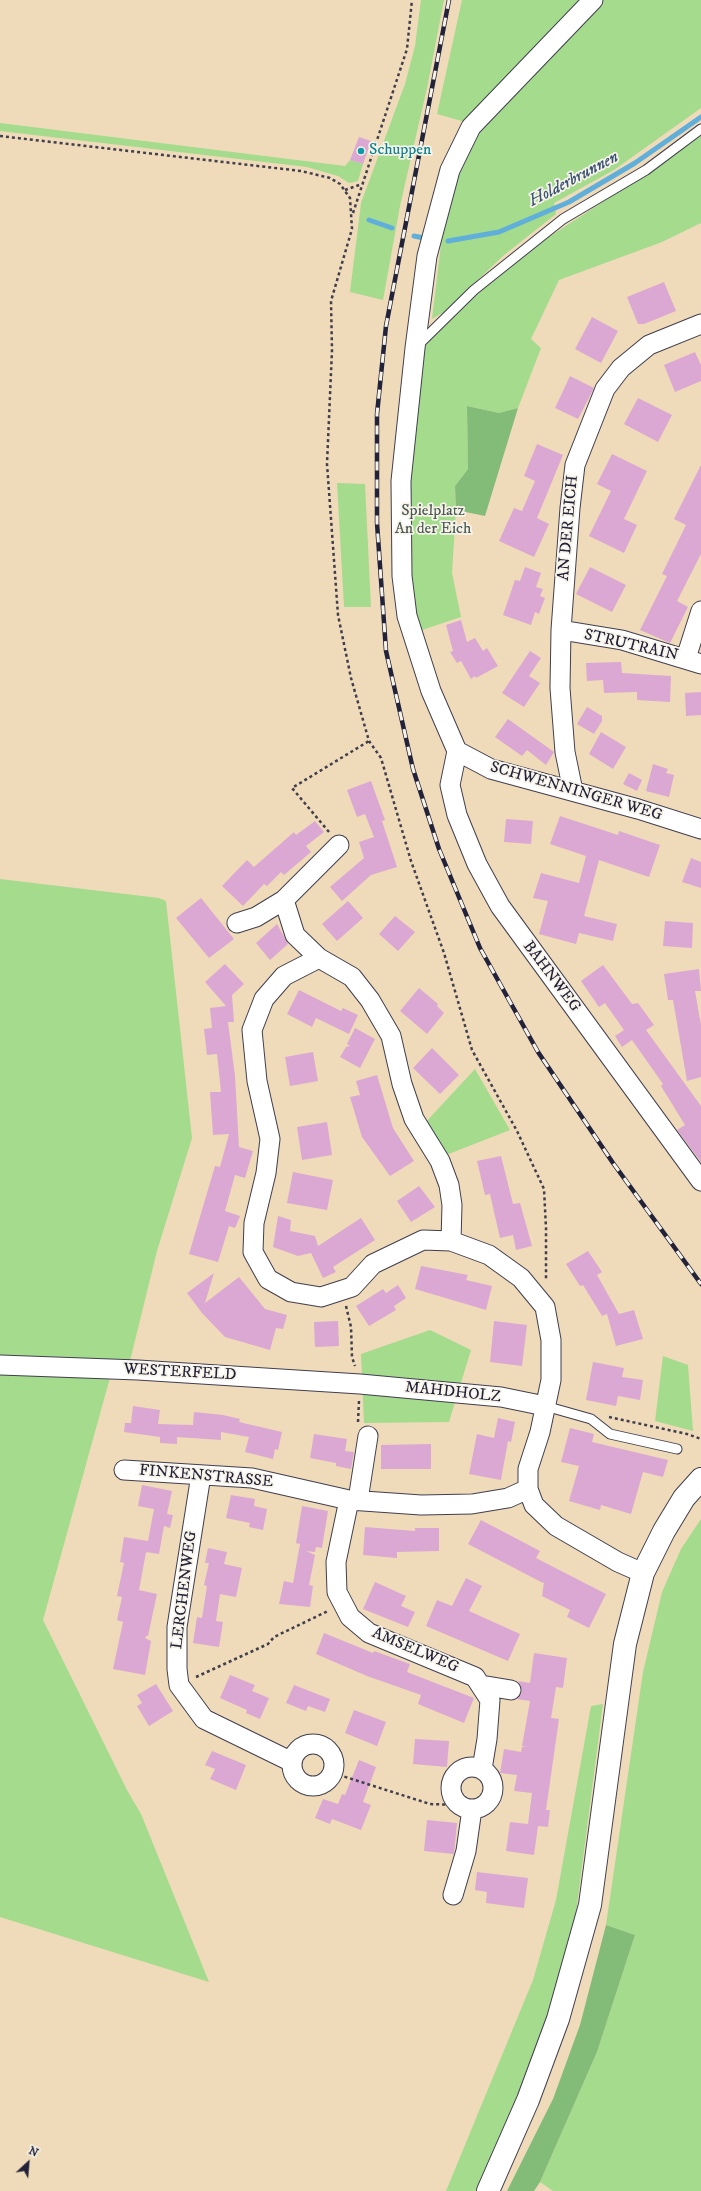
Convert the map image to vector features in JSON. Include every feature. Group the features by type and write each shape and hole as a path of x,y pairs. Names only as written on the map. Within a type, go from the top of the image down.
{"street":[{"path":"457,751 432,691 407,616 402,576 401,481 415,348 427,256 450,170 471,127 593,0"},
{"name":"AN DER EICH","path":"573,790 565,752 560,688 561,630 570,508 576,465 605,389 621,368 649,345 701,324"},
{"path":"693,661 701,611"},
{"name":"STRUTRAIN","path":"561,630 622,640 693,661"},
{"name":"SCHWENNINGER WEG","path":"457,751 491,769 573,790 701,829"},
{"name":"BAHNWEG","path":"457,751 450,785 457,815 477,864 500,906 701,1181"},
{"path":"237,924 256,917 284,900 339,845"},
{"path":"284,900 295,934 319,958 352,977 370,1000 390,1036 402,1084 414,1119 440,1161 449,1185 452,1206 451,1241"},
{"path":"319,958 284,976 264,999 252,1030 257,1081 270,1139 266,1173 254,1223 253,1252 268,1279 291,1292 320,1297 352,1287 374,1264 423,1240 451,1241 489,1255 521,1278 545,1307 550,1340 551,1380 540,1432 528,1469 528,1489 534,1505 556,1526 618,1562 643,1573"},
{"name":"WESTERFELD","path":"0,1364 138,1370 360,1384"},
{"name":"MAHDHOLZ","path":"360,1384 501,1397 545,1406"},
{"path":"354,1500 368,1436"},
{"name":"FINKENSTRASSE","path":"124,1470 252,1478 354,1500 421,1505 472,1504 508,1498 528,1489"},
{"name":"LERCHENWEG","path":"179,1685 177,1669 177,1627 201,1475"},
{"path":"488,2191 528,2100 558,2019 590,1905 625,1644 643,1573 664,1531 684,1498 701,1479"},
{"name":"AMSELWEG","path":"354,1500 336,1562 337,1592 350,1617 369,1633 475,1677 490,1700 487,1739 482,1769"},
{"path":"179,1685 204,1719 292,1762"},
{"name":"AMSELWEG","path":"481,1685 510,1690"},
{"path":"312,1744 319,1745 330,1753 334,1759 333,1773 324,1784 311,1787 304,1785 294,1775 292,1762 299,1750 312,1744"},
{"path":"468,1767 482,1769 491,1778 493,1791 486,1804 466,1807 453,1799 450,1790 452,1780 461,1769 468,1767"},
{"path":"453,1895 466,1851 466,1807"}],"lane":[{"path":"415,348 474,290 564,219 646,170 701,129"},
{"path":"545,1406 591,1419 610,1434 677,1449"}],"path":[{"path":"352,213 407,48 412,0"},
{"path":"0,136 301,170 330,178 340,184 350,198 352,229 331,301 332,350 327,464 338,615 350,678 369,741 382,758 411,861 444,952 472,1050 517,1131 544,1189 546,1228 545,1307"},
{"path":"345,190 363,183"},
{"path":"339,845 292,788 369,741"},
{"path":"342,1290 351,1327 352,1357 360,1384 358,1426 368,1436"},
{"path":"602,1416 687,1434 701,1439"},
{"path":"179,1685 268,1644 274,1637 343,1604"},
{"path":"333,1773 430,1804 466,1807"}],"green space":[{"path":"421,0 444,0 427,88 400,206 383,300 350,292 361,203 405,84 415,46"},
{"path":"462,0 580,0 469,123 437,114"},
{"path":"603,0 701,0 701,108 614,170 554,203 556,214 504,255 444,312 432,319 442,236 462,160 478,128"},
{"path":"0,123 345,166 350,160 363,164 358,181 349,183 338,176 307,167 0,131"},
{"name":"Spielplatz An der Eich","path":"701,135 701,223 662,242 559,280 531,339 541,348 518,408 499,413 467,406 468,469 455,486 456,510 452,573 461,617 419,631 412,603 408,543 414,392 422,345 493,280 541,242 632,183"},
{"path":"467,406 499,413 518,408 485,516 456,510 455,486 468,469"},
{"path":"337,483 365,484 371,607 344,607"},
{"path":"0,879 159,898 166,901 192,1138 157,1251 129,1365 0,1360"},
{"path":"475,1069 510,1130 446,1155 424,1124"},
{"path":"430,1330 471,1350 449,1422 364,1423 361,1354"},
{"path":"663,1356 688,1365 693,1431 655,1421"},
{"path":"0,1369 111,1374 43,1620 127,1790 141,1814 209,1982 0,1917"},
{"path":"701,1519 701,2191 553,2191 540,2182 597,2052 635,1935 606,1925 643,1672 662,1592 681,1549"},
{"path":"603,1704 576,1913 554,2001 511,2118 481,2181 475,2191 446,2191 533,1980 556,1900 591,1706"},
{"path":"606,1925 635,1935 597,2052 540,2182 534,2191 507,2191 553,2099 580,2025"}],"building":[{"name":"Schuppen","path":"359,137 371,141 363,164 350,160"},
{"path":"664,282 676,311 644,324 638,324 627,297"},
{"path":"592,317 618,331 601,363 575,349"},
{"path":"695,352 701,365 701,381 675,392 664,365"},
{"path":"570,376 594,388 578,419 555,408"},
{"path":"638,398 672,415 658,442 624,424"},
{"path":"537,444 563,455 537,518 549,524 534,557 499,541 514,508 522,511 535,481 524,476"},
{"path":"612,454 647,471 624,519 637,525 624,553 589,536 611,491 597,484"},
{"path":"701,465 701,554 677,601 688,607 670,643 640,630 667,576 662,574 686,525 674,519"},
{"path":"525,567 541,573 536,587 543,589 540,596 545,598 539,614 535,612 531,625 503,615 515,580 520,581"},
{"path":"590,567 626,585 612,612 576,594"},
{"path":"461,620 467,642 475,638 483,651 487,648 498,666 476,678 475,676 471,679 461,661 457,663 450,652 453,651 446,625"},
{"path":"530,651 541,658 529,676 540,683 524,707 502,693"},
{"path":"621,662 622,673 671,676 670,702 637,700 637,692 604,693 603,680 587,681 586,663"},
{"path":"701,692 701,715 686,716 685,693"},
{"path":"587,707 602,716 602,721 594,734 577,724"},
{"path":"508,719 554,752 546,765 527,750 522,756 495,737"},
{"path":"601,732 626,747 613,769 589,754"},
{"path":"653,764 668,769 666,773 674,775 669,797 646,791"},
{"path":"629,773 642,780 637,791 623,784"},
{"path":"371,781 385,820 382,821 397,867 371,875 342,901 330,887 364,858 359,842 374,837 365,814 357,817 347,790"},
{"path":"560,816 618,835 619,831 660,845 649,877 599,860 584,916 617,924 613,941 579,933 576,944 539,934 548,901 533,898 541,873 579,883 586,856 550,844"},
{"path":"506,819 533,821 531,844 504,842"},
{"path":"315,821 324,832 306,846 311,852 284,875 281,872 267,886 264,884 243,906 222,886 247,860 254,867 294,832 296,835"},
{"path":"691,858 701,862 701,888 682,882"},
{"path":"201,898 234,939 209,958 176,918"},
{"path":"348,901 363,918 337,941 322,924"},
{"path":"395,916 415,932 398,951 379,934"},
{"path":"665,921 693,923 692,948 663,946"},
{"path":"277,924 288,944 270,960 256,943"},
{"path":"225,964 244,984 232,995 234,1022 228,1022 235,1076 239,1147 253,1151 245,1178 235,1175 225,1211 240,1216 235,1228 229,1226 218,1262 189,1254 215,1166 220,1167 229,1134 213,1135 210,1092 221,1092 217,1054 207,1055 204,1029 212,1028 210,1008 226,1006 205,982"},
{"path":"603,965 632,1004 638,1003 654,1025 646,1030 701,1106 701,1162 677,1130 685,1125 661,1086 663,1084 632,1040 622,1047 615,1036 624,1030 605,1003 599,1007 581,981"},
{"path":"699,969 701,991 695,991 701,1025 701,1077 687,1081 673,1000 668,1000 664,974"},
{"path":"419,988 438,1004 437,1006 444,1013 427,1034 400,1011"},
{"path":"299,990 341,1011 343,1008 358,1015 349,1034 316,1018 312,1027 287,1014"},
{"path":"355,1028 375,1039 360,1068 340,1057 346,1047 350,1046 347,1044"},
{"path":"432,1048 459,1075 440,1094 413,1068"},
{"path":"313,1052 318,1081 290,1086 285,1057"},
{"path":"377,1075 393,1128 414,1161 390,1176 362,1137 350,1097 360,1095 356,1081"},
{"path":"327,1122 332,1155 302,1160 297,1127"},
{"path":"501,1156 513,1204 520,1203 532,1246 516,1250 513,1235 500,1238 490,1194 485,1195 477,1161"},
{"path":"293,1172 333,1180 327,1210 287,1203"},
{"path":"419,1186 435,1207 411,1222 397,1201"},
{"path":"278,1216 291,1220 290,1231 315,1236 318,1246 361,1218 375,1240 333,1267 336,1272 323,1278 311,1253 298,1256 273,1247"},
{"path":"588,1251 602,1272 597,1275 619,1314 634,1310 643,1339 616,1346 607,1314 602,1316 583,1285 580,1286 566,1264"},
{"path":"421,1266 468,1275 466,1280 492,1286 486,1310 415,1289"},
{"path":"214,1273 205,1303 239,1277 265,1309 287,1315 283,1329 276,1328 270,1350 225,1337 202,1313 187,1293"},
{"path":"398,1285 406,1298 394,1306 396,1310 369,1326 356,1306 383,1289 386,1293"},
{"path":"338,1321 339,1346 315,1347 314,1322"},
{"path":"494,1321 527,1325 522,1366 490,1362"},
{"path":"593,1362 624,1368 622,1377 643,1380 640,1400 618,1396 616,1406 586,1400"},
{"path":"133,1406 160,1410 158,1424 193,1425 194,1412 223,1415 240,1419 239,1422 282,1432 278,1450 275,1449 273,1459 245,1452 249,1437 221,1432 221,1440 177,1437 177,1444 160,1443 160,1437 124,1432 125,1423 131,1423"},
{"path":"498,1418 515,1422 511,1442 508,1441 501,1480 469,1474 477,1434 494,1438"},
{"path":"570,1428 594,1434 592,1442 668,1460 663,1477 643,1472 631,1514 601,1505 600,1510 569,1501 579,1466 561,1462"},
{"path":"314,1434 347,1439 345,1451 354,1452 351,1469 336,1466 336,1463 310,1458"},
{"path":"431,1444 431,1469 381,1469 381,1445"},
{"path":"142,1485 172,1491 167,1514 173,1515 170,1528 164,1526 159,1554 146,1552 139,1590 157,1594 148,1636 145,1638 151,1641 145,1675 113,1669 123,1622 117,1620 122,1597 117,1596 124,1563 120,1562 124,1537 148,1541 154,1509 138,1506"},
{"path":"231,1495 255,1499 254,1506 267,1509 263,1530 249,1527 250,1523 226,1518"},
{"path":"302,1506 328,1511 322,1548 316,1547 315,1552 306,1551 315,1555 309,1585 313,1586 310,1607 279,1604 284,1581 293,1583 300,1544 296,1543"},
{"path":"481,1520 540,1551 536,1558 606,1594 589,1628 567,1617 570,1610 542,1596 544,1582 543,1583 468,1544"},
{"path":"365,1527 415,1531 415,1528 439,1528 439,1551 397,1552 397,1558 363,1555"},
{"path":"208,1548 227,1552 224,1564 242,1568 236,1597 220,1594 216,1621 223,1622 219,1647 193,1643 197,1617 202,1618 207,1586 204,1585 209,1563 205,1563"},
{"path":"466,1578 482,1586 469,1611 520,1634 508,1661 426,1626 437,1600 452,1606"},
{"path":"375,1582 406,1596 401,1606 415,1612 408,1627 363,1609"},
{"path":"324,1633 373,1653 374,1651 410,1664 407,1672 474,1698 464,1723 418,1704 421,1695 367,1676 316,1654"},
{"path":"534,1653 567,1658 563,1688 556,1687 551,1718 559,1719 546,1810 550,1810 548,1827 538,1826 534,1855 506,1851 510,1822 528,1824 532,1793 514,1791 517,1775 500,1773 504,1749 521,1752 522,1747 526,1747 522,1746 530,1701 517,1699 522,1691 518,1681 530,1683"},
{"path":"230,1675 255,1685 252,1691 269,1698 260,1719 246,1713 247,1710 220,1698"},
{"path":"156,1684 173,1711 149,1726 137,1706 142,1703 137,1695"},
{"path":"294,1685 330,1699 325,1712 308,1706 306,1711 286,1703"},
{"path":"354,1710 386,1722 377,1746 345,1733"},
{"path":"415,1739 449,1741 447,1767 413,1764"},
{"path":"212,1751 246,1765 236,1790 210,1779 215,1769 205,1765"},
{"path":"359,1760 376,1767 363,1802 371,1805 361,1830 332,1819 330,1824 315,1818 323,1799 338,1804 342,1794 345,1795"},
{"path":"427,1820 457,1823 454,1854 424,1851"},
{"path":"477,1872 528,1878 524,1908 486,1903 487,1892 475,1890"}],"waterway":[{"name":"Holderbrunnen","path":"448,241 499,232 569,202 635,163 701,117"},
{"name":"Holderbrunnen","path":"369,220 392,228"},
{"name":"Holderbrunnen","path":"414,236 424,238"}],"railway":[{"path":"449,0 386,326 377,414 377,523 386,651 413,769 439,849 480,948 538,1052 613,1163 701,1284"}],"place":[{"name":"Schuppen","path":"361,151"}]}
